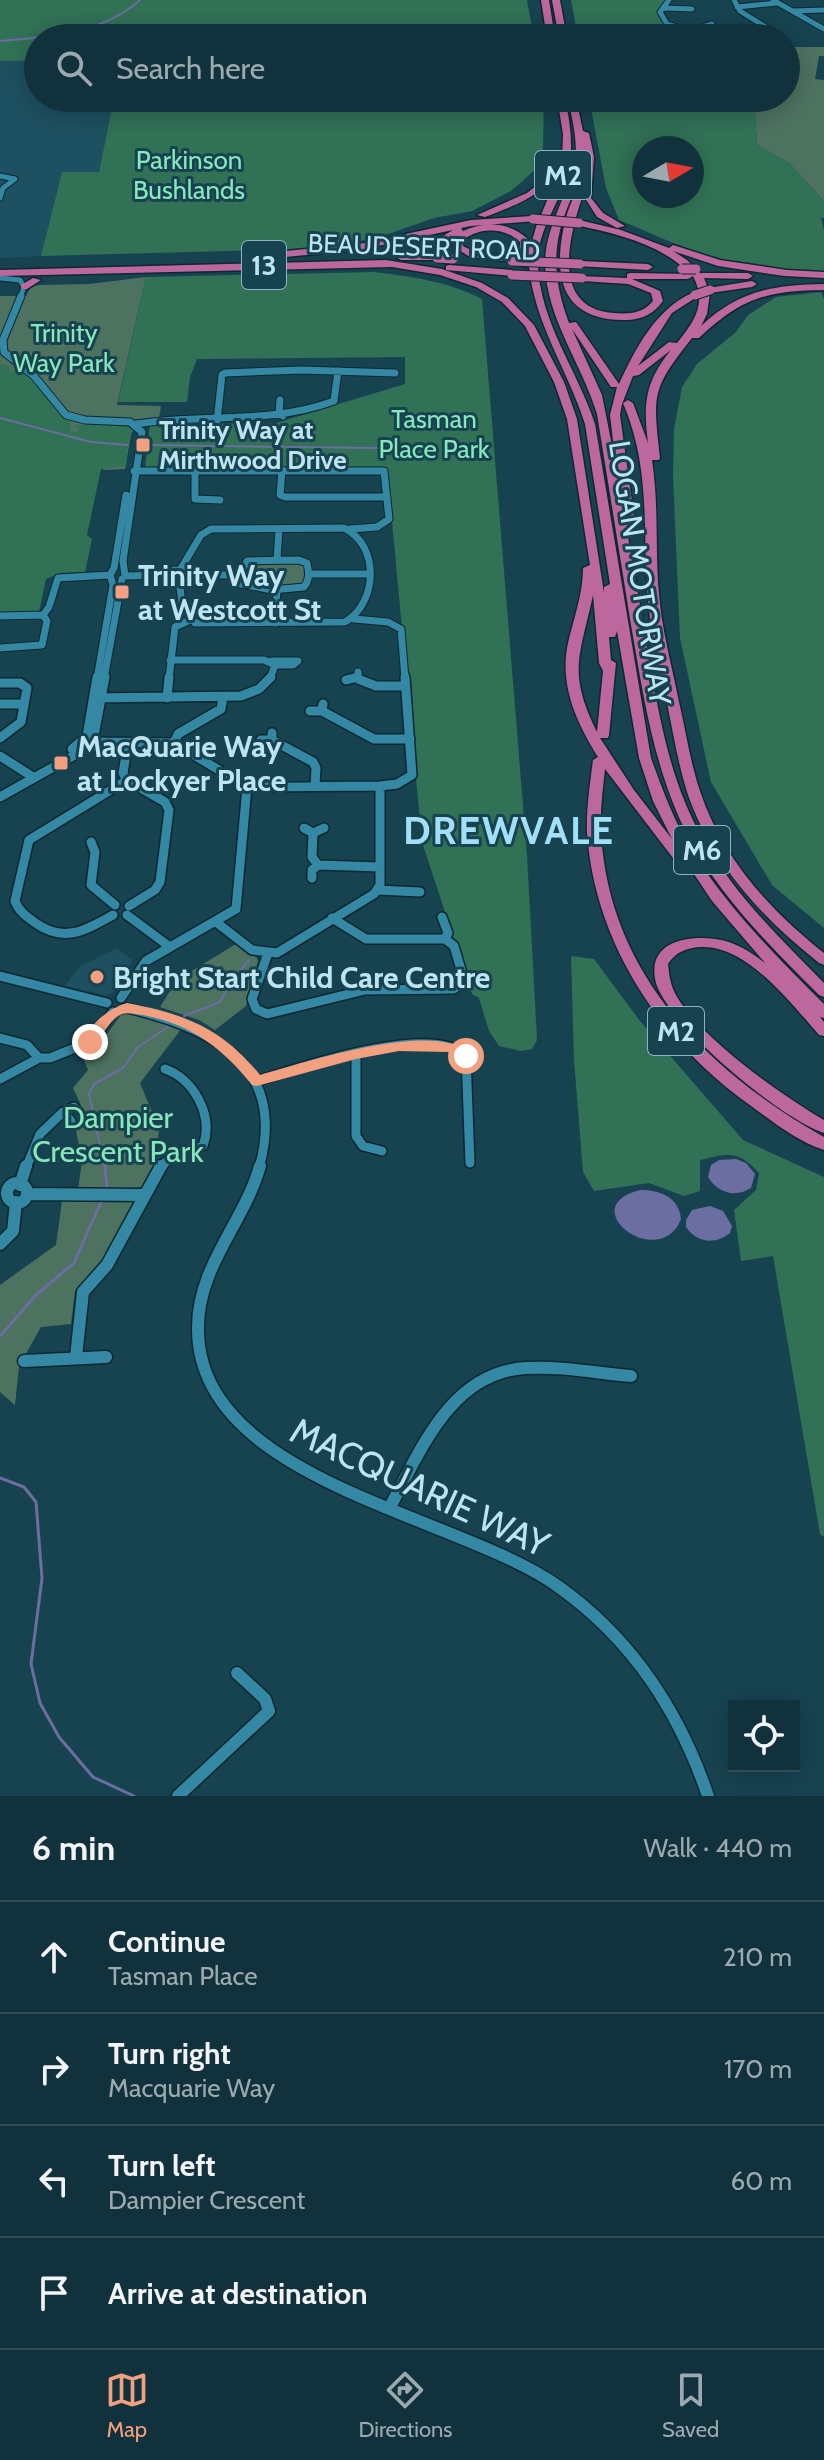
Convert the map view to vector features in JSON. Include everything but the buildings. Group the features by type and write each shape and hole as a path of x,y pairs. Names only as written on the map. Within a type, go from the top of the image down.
{"highway":[{"path":"545,0 549,24"},
{"path":"556,0 560,24"},
{"path":"494,218 541,194 552,183 559,163 559,112"},
{"name":"LOGAN MOTORWAY","path":"562,112 567,133 567,158 538,234 533,258 534,280 542,314 587,412 645,758 666,814 702,877 751,939 824,1013"},
{"name":"LOGAN MOTORWAY","path":"575,112 579,138 578,166 551,241 552,290 561,318 600,405 660,751 680,808 706,856 776,945 824,992"},
{"path":"576,120 587,140 587,198 595,211 606,219 703,260 793,274"},
{"path":"409,236 497,210 523,199 541,187 559,163"},
{"path":"471,226 439,240 435,248 438,254 458,265 511,268 582,273 637,282 655,291 658,301 645,313 616,317 593,313 575,301 565,272 563,246 568,223 589,169"},
{"path":"252,259 359,247 462,224 533,219 579,223 642,240 669,252 687,266 701,283 705,298 701,317 658,374 650,402 657,498 652,504"},
{"path":"511,268 469,254 459,247 458,239 467,232 488,228 512,231 523,238 526,289 542,342 540,346"},
{"name":"BEAUDESERT ROAD","path":"20,280 252,259 437,258 544,274 793,274 824,282"},
{"path":"386,263 442,272 493,292 517,310 540,346 559,382 572,419 596,569 605,663 609,671"},
{"name":"BEAUDESERT ROAD","path":"20,280 143,269 386,263 511,268 549,263 582,273"},
{"name":"13","path":"0,266 20,280"},
{"path":"20,280 143,269"},
{"name":"BEAUDESERT ROAD","path":"692,272 824,282"},
{"name":"13","path":"0,277 20,280"},
{"path":"658,374 665,371 697,334 732,304 773,290 824,282"},
{"path":"631,586 635,574 615,415 619,384 668,312 695,295 759,284 824,282"},
{"path":"552,290 561,297 577,331 619,384"},
{"path":"619,384 691,331"},
{"path":"628,403 645,446 652,504 656,619 697,803 719,847 748,888 789,931 824,960"},
{"path":"588,529 589,585 571,667 577,707 593,738 625,784 691,873 702,877"},
{"name":"M2","path":"603,735 609,671 608,543"},
{"name":"M2","path":"600,760 594,817 599,877 619,937 643,984 672,1026 707,1064 756,1104 824,1144"},
{"path":"824,1031 751,957 735,947 714,941 692,942 669,953 661,964 659,971 665,985 681,1010 714,1048 774,1097 824,1127"}],"street":[{"path":"667,24 660,12 669,0"},
{"path":"734,0 737,7 764,24"},
{"path":"737,7 775,2 823,26"},
{"path":"664,8 692,9"},
{"path":"792,11 824,10"},
{"path":"0,176 15,179 2,186 0,198"},
{"path":"20,280 3,340 7,356 34,376 71,418 136,424 155,421 270,420 334,401 338,371"},
{"path":"302,370 303,359"},
{"path":"217,421 222,375 225,373 302,370 395,373"},
{"path":"280,400 279,410 283,416"},
{"path":"97,698 124,576 136,424"},
{"path":"282,470 280,495 285,497 387,497"},
{"path":"133,471 381,470 385,473 386,523 376,527 207,530 193,545 179,580 181,599 190,620"},
{"path":"0,797 93,738 112,575 133,471"},
{"path":"195,471 195,499 220,500"},
{"path":"350,529 366,552 370,574 366,599 354,619"},
{"path":"277,559 279,530"},
{"path":"277,559 304,560 309,566 307,583 300,589 247,589 241,584 240,575 247,561 277,559"},
{"path":"0,616 43,615 49,609 58,578 184,572 240,575"},
{"path":"310,574 370,574"},
{"path":"169,575 179,580"},
{"path":"275,623 277,589"},
{"path":"0,648 42,645 47,621 43,615"},
{"path":"93,738 128,743 174,743 247,787 380,786 397,784 412,775 398,626 354,619 203,624 190,620 175,627 167,698"},
{"path":"97,698 241,696 262,688 274,674 274,663 170,660"},
{"path":"346,680 358,676 370,686 405,686"},
{"path":"0,683 25,684 27,688 19,726 0,738"},
{"path":"174,743 178,734 221,709 223,697"},
{"path":"0,704 24,704"},
{"path":"310,711 322,708 374,739 410,739"},
{"path":"261,740 272,736 315,765 315,786"},
{"path":"127,780 29,840 15,901 17,909 46,931 74,935 114,910 128,910 155,890 160,882 169,810 165,802 127,780 123,773 128,743"},
{"path":"0,756 31,776"},
{"path":"0,791 31,776"},
{"path":"378,890 380,786"},
{"path":"0,976 110,1008 124,1003 140,966 234,912 238,905 247,787"},
{"path":"318,865 312,857 309,830 324,828"},
{"path":"91,842 95,852 91,885 114,910"},
{"path":"312,878 312,870 318,865 380,867"},
{"path":"216,922 254,951 267,956 277,953 378,890 420,892"},
{"path":"128,910 170,947"},
{"path":"442,917 448,933 445,939"},
{"path":"267,956 252,999 261,1013 275,1014 365,990 454,989 461,986 464,980 454,946 445,939 366,939 332,918"},
{"name":"MACQUARIE WAY","path":"124,1003 195,1026 236,1055 257,1081 265,1104 268,1139 257,1179 202,1294 198,1325 201,1361 217,1398 235,1421 260,1444 300,1469 527,1567 590,1612 644,1667 665,1697 699,1765 708,1796"},
{"path":"0,1079 39,1058 50,1058 90,1042 110,1008"},
{"path":"0,1038 27,1045 39,1058"},
{"path":"257,1081 356,1054 421,1046 450,1047 466,1056 470,1163"},
{"path":"356,1054 356,1136 363,1146 382,1151"},
{"path":"76,1357 83,1292 107,1265 168,1157 203,1146 208,1137 200,1102 186,1079 165,1069"},
{"path":"0,1244 13,1231 16,1202 25,1189 33,1146 53,1118 67,1117 74,1107"},
{"path":"16,1202 3,1193 13,1186 144,1195"},
{"path":"24,1361 106,1357"},
{"path":"390,1507 450,1405 470,1385 513,1369 631,1376"},
{"path":"178,1796 269,1711 265,1699 237,1673"}],"shaded area":[{"path":"0,61 24,61 24,112 111,112 99,172 62,172 41,256 0,258"},
{"name":"Bright Start Child Care Centre","path":"117,948 133,960 114,992 105,995 65,986 79,967"}],"green space":[{"path":"0,0 527,0 531,24 24,24 24,61 0,61"},
{"path":"571,0 666,0 657,12 665,24 575,24"},
{"path":"800,47 824,47 824,56 819,56 815,79 824,80 824,201 789,163 757,145 755,112 800,112"},
{"name":"Parkinson Bushlands","path":"111,112 544,112 543,149 536,169 511,191 472,211 434,218 374,239 300,249 41,256 62,172 99,172"},
{"path":"592,112 755,112 757,145 789,163 824,201 824,218 821,218 824,272 742,264 685,247 619,220 606,188"},
{"name":"Tasman Place Park","path":"374,272 443,284 482,299 527,855 537,1040 532,1049 521,1051 499,1046 489,1031 479,998 472,994 422,842 387,468 145,468 150,424 276,423 405,384 405,357 197,359 190,377 187,402 118,402 146,277"},
{"name":"Trinity Way Park","path":"146,277 117,405 161,406 159,418 133,423 125,469 104,470 0,393 0,296 26,296 31,287 39,285 89,284"},
{"path":"821,292 824,299 824,928 772,885 711,782 680,638 673,475 674,429 682,387 697,364 736,332 748,315 776,297"},
{"path":"0,364 8,365 10,371 20,371 39,388 60,416 71,421 70,432 78,432 79,428 74,426 104,423 121,424 134,430 129,437 126,466 101,469 87,535 92,539 85,572 61,573 46,579 39,612 0,612"},
{"path":"299,561 306,566 305,582 299,585 266,588 244,582 247,564"},
{"path":"236,944 256,956 258,961 246,1006 215,1030 199,1020 160,1007 177,980"},
{"path":"571,956 594,959 640,1021 743,1140 824,1177 824,1537 820,1534 773,1256 741,1261 734,1210 756,1190 759,1173 745,1160 726,1155 700,1160 700,1191 684,1196 649,1183 594,1191 583,1172 574,1060"},
{"name":"Dampier Crescent Park","path":"121,1015 166,1021 182,1028 140,1083 159,1129 157,1148 162,1153 142,1187 111,1191 78,1190 82,1161 75,1126 81,1105 73,1088 88,1070 81,1053 104,1038"},
{"path":"130,1198 135,1202 103,1263 75,1291 71,1324 41,1327 19,1366 15,1405 0,1392 0,1285 56,1245 62,1201"}],"water":[{"path":"736,1159 746,1163 755,1174 751,1188 739,1193 727,1192 708,1177 711,1165 719,1160"},
{"path":"640,1190 661,1193 677,1205 681,1219 670,1234 656,1240 641,1238 627,1231 618,1221 615,1209 621,1198"},
{"path":"710,1206 723,1211 732,1226 730,1233 712,1241 695,1236 686,1227 692,1210"}],"waterway":[{"path":"99,24 140,0"},
{"path":"0,41 24,38"},
{"path":"0,418 91,442 128,445"},
{"path":"148,445 378,448"},
{"path":"184,1016 220,1002 227,990 235,987 239,972 249,960"},
{"path":"105,1168 89,1094 94,1084 123,1068 137,1048 172,1024"},
{"path":"105,1166 107,1190"},
{"path":"0,1336 36,1295 74,1263 101,1202"},
{"path":"0,1478 24,1487 36,1502 42,1578 31,1664 40,1703 59,1737 93,1777 134,1796"}],"place":[{"name":"Trinity Way at Mirthwood Drive","path":"143,445"},
{"name":"Trinity Way at Westcott St","path":"122,592"},
{"name":"MacQuarie Way at Lockyer Place","path":"61,763"},
{"name":"Bright Start Child Care Centre","path":"97,977"}],"district":[{"name":"DREWVALE","path":"509,830"}],"route":[{"path":"90,1042 113,1012 127,1008 167,1015 195,1026 236,1055 257,1081 356,1054 399,1046 450,1047 466,1056"}]}
